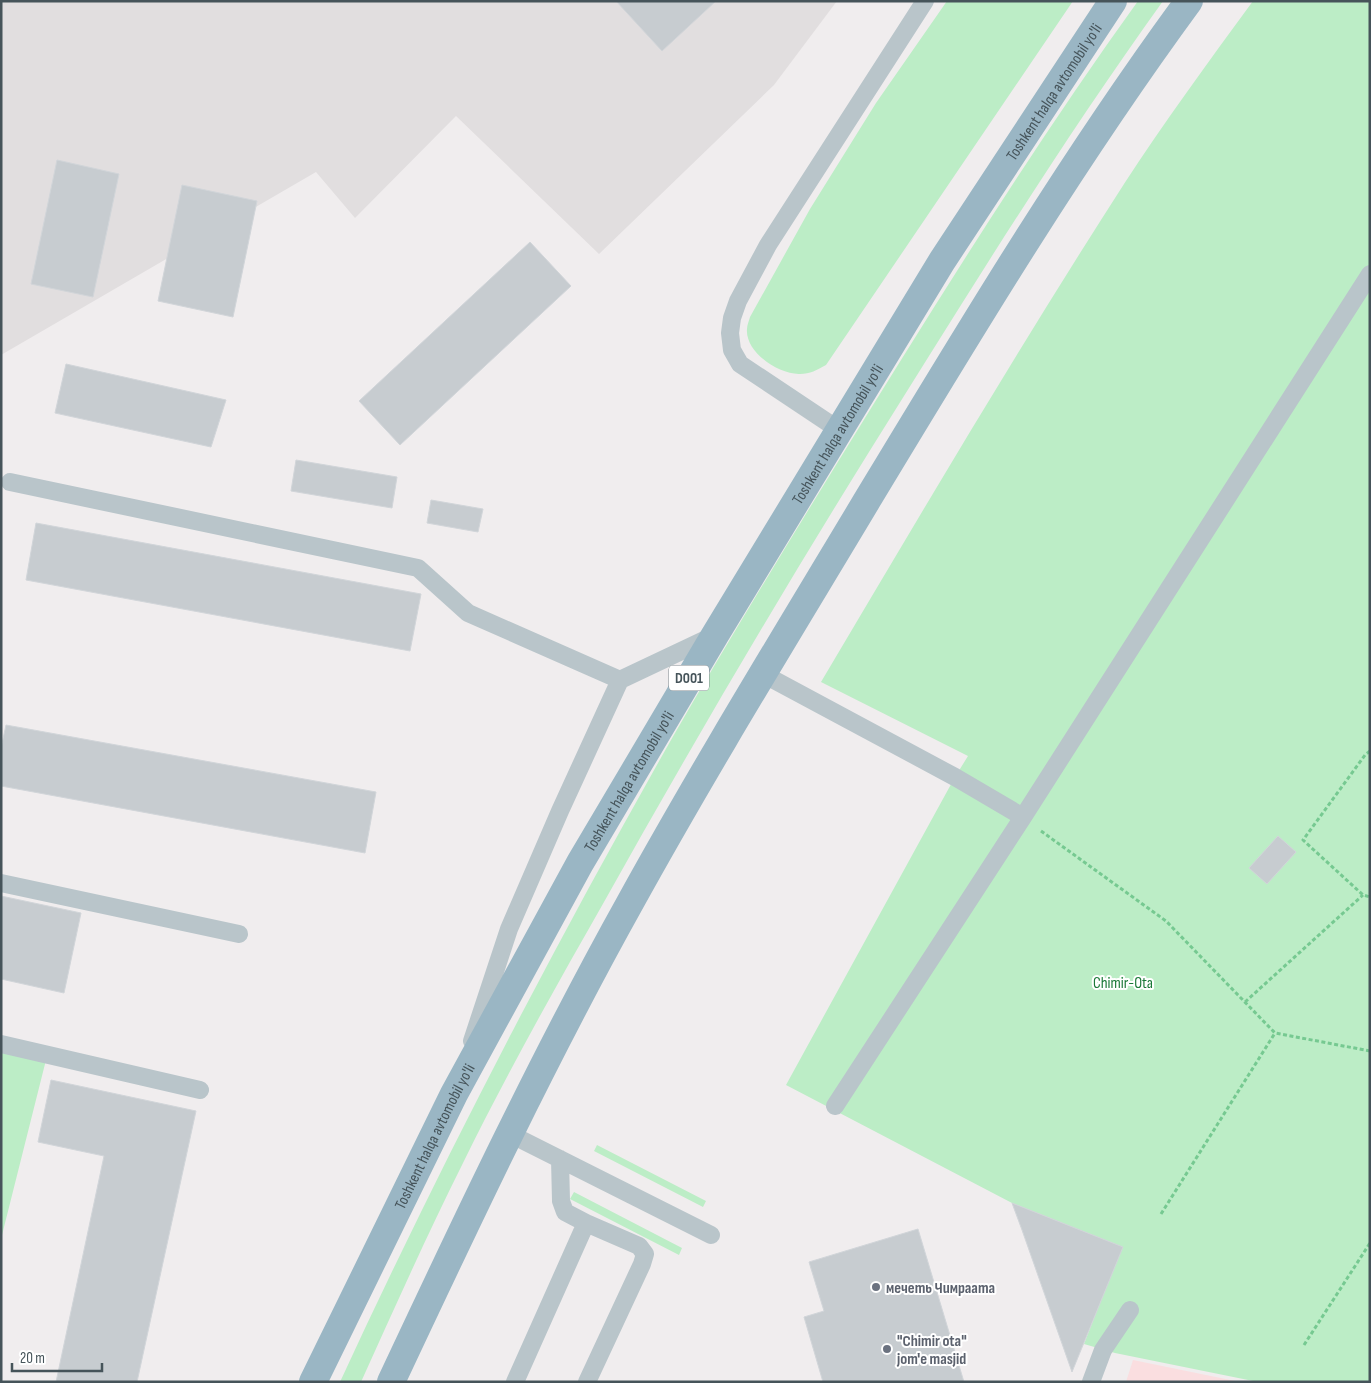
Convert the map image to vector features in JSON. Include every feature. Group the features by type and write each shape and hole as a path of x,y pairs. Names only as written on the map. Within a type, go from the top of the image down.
{"highway":[{"name":"Toshkent halqa avtomobil yo'li","path":"314,1382 454,1094 580,862 942,261 1113,1"},
{"path":"391,1382 510,1134 630,903 695,787 988,299 1109,114 1190,1"}],"lane":[{"path":"839,430 740,364 732,350 730,333 732,318 738,301 768,244 925,1"},
{"path":"835,1106 1023,817 1370,274"},
{"path":"10,482 418,568 468,614 620,680"},
{"path":"454,1094 509,929 620,680 715,635"},
{"path":"762,674 955,777 1023,817"},
{"path":"1,883 239,934"},
{"path":"1,1044 200,1090"},
{"path":"510,1134 711,1235"},
{"path":"560,1159 561,1201 565,1212 639,1246 645,1254 587,1382"},
{"path":"514,1382 586,1223"},
{"path":"1091,1382 1103,1350 1130,1310"}],"path":[{"path":"1370,751 1365,755 1303,840 1363,895 1370,897"},
{"path":"1023,817 1166,921 1275,1033 1370,1051"},
{"path":"1245,1002 1363,895"},
{"path":"1161,1214 1275,1033"},
{"path":"1304,1344 1370,1243"}],"shaded area":[{"path":"1,1 837,1 774,85 599,254 456,116 355,218 316,172 1,355"},
{"path":"1133,1360 1240,1382 1126,1382"}],"green space":[{"path":"947,1 1073,1 826,365 804,374 783,371 757,354 751,346 747,329 750,317 810,209 876,103"},
{"path":"1138,1 1163,1 1086,112 1012,224 767,619 668,788 514,1064 479,1130 437,1217 361,1382 340,1382 378,1300 499,1058 583,898 671,740 872,406 1021,172"},
{"name":"Chimir-Ota","path":"1253,1 1370,1 1370,1382 1258,1382 1115,1353 1084,1344 1122,1247 1012,1203 786,1085 968,756 821,682 970,432 1085,245 1155,137"},
{"path":"1,1044 47,1056 1,1239"},
{"path":"597,1145 706,1201 703,1207 594,1151"},
{"path":"574,1192 682,1248 679,1255 570,1199"}],"building":[{"path":"616,1 716,1 662,51"},
{"path":"57,160 119,174 93,297 31,284"},
{"path":"182,185 257,201 233,317 158,301"},
{"path":"530,242 571,286 400,445 359,401"},
{"path":"66,364 226,400 211,447 55,413"},
{"path":"296,460 397,477 392,508 291,491"},
{"path":"431,500 483,509 478,532 427,523"},
{"path":"36,523 421,594 410,651 26,580"},
{"path":"6,725 376,792 365,853 1,786 1,748"},
{"path":"1278,836 1296,852 1267,884 1249,868"},
{"path":"1,896 81,913 64,993 1,979"},
{"path":"51,1080 196,1111 137,1382 56,1382 104,1156 38,1142"},
{"path":"1012,1203 1123,1247 1072,1372 1022,1230"},
{"name":"мечеть Чимраата","path":"918,1229 964,1382 823,1382 804,1317 824,1311 809,1262"}],"place":[{"name":"мечеть Чимраата","path":"876,1287"},
{"name":"\"Chimir ota\" jom'e masjid","path":"887,1349"}]}
